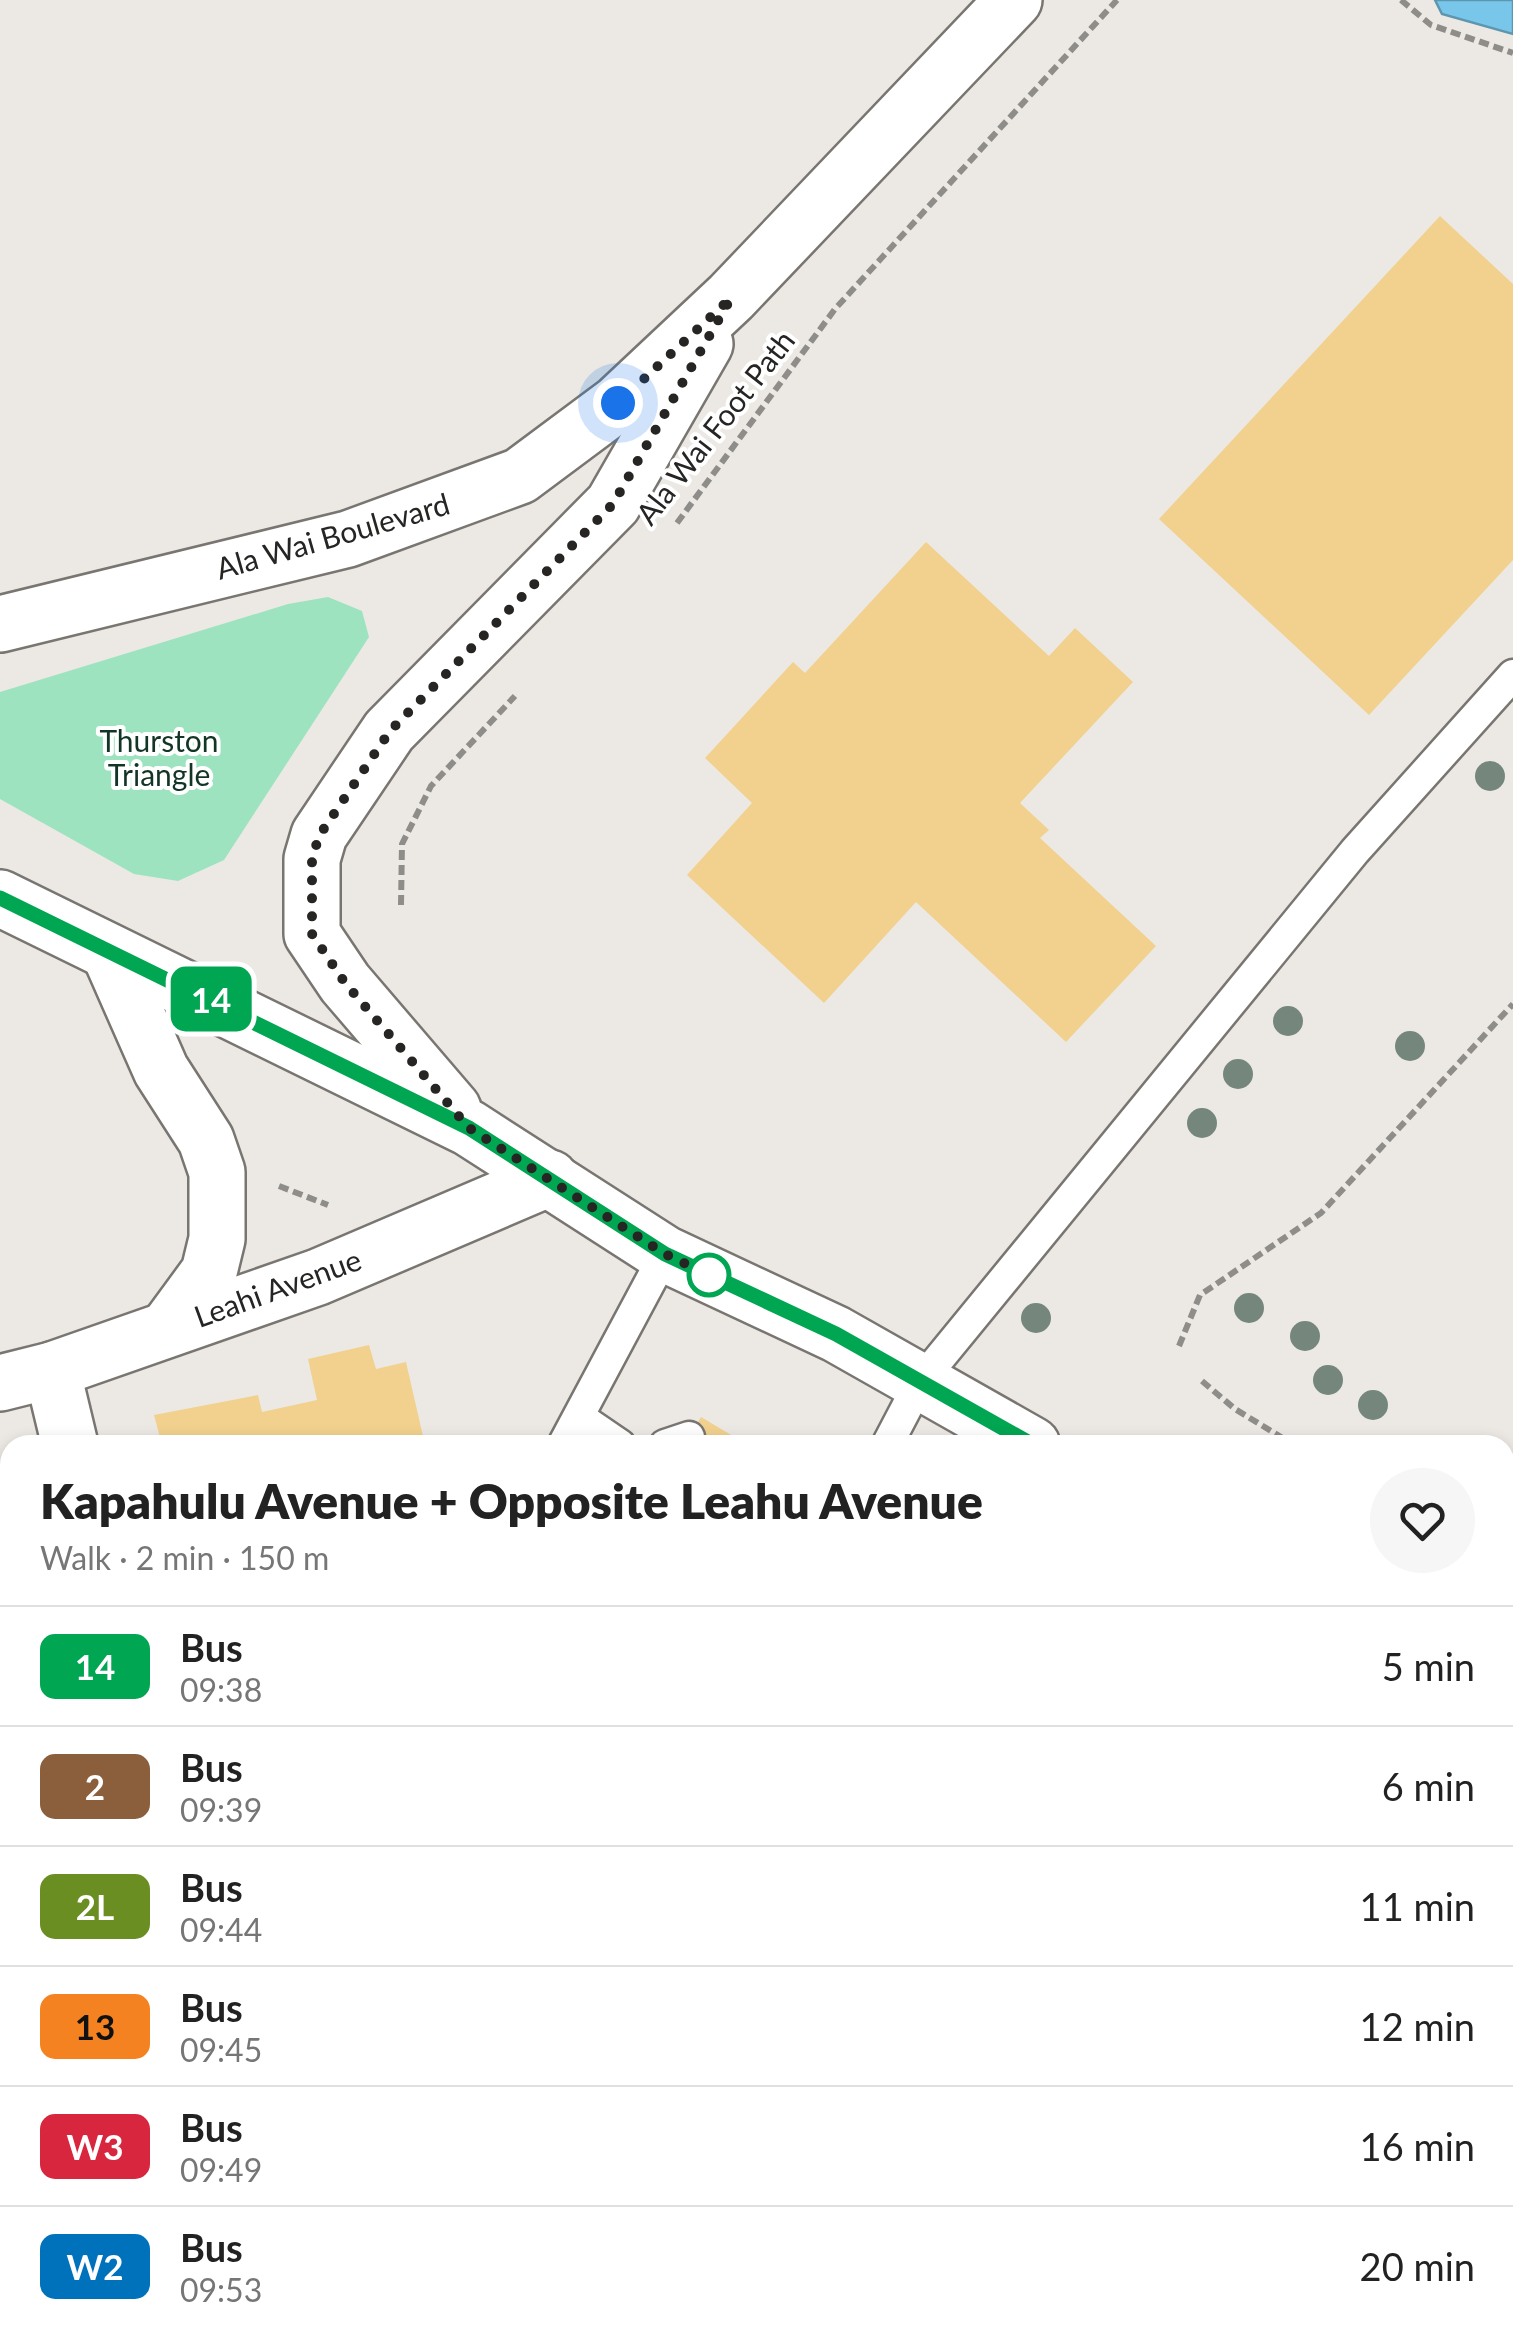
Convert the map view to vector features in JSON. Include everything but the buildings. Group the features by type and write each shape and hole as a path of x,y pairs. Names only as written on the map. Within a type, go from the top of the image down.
{"main road":[{"name":"Ala Wai Boulevard","path":"0,624 348,539 520,476 618,403 731,298 1014,0"},
{"path":"469,1128 345,983 312,934 315,847 390,731 613,504 731,298"},
{"path":"0,898 469,1128 665,1254 836,1334 1014,1435"},
{"path":"109,952 161,1070 206,1140 217,1172 220,1201 208,1272 168,1328"},
{"name":"Leahi Avenue","path":"0,1382 52,1370 318,1277 550,1178"},
{"path":"52,1370 68,1435"}],"lane":[{"path":"892,1435 920,1382 1354,851 1513,674"},
{"path":"569,1435 665,1254"},
{"path":"579,1417 605,1435"}],"path":[{"name":"Ala Wai Foot Path","path":"674,526 835,309 1117,0"},
{"path":"1401,0 1431,26 1513,53"},
{"path":"401,906 402,844 432,786 526,685"},
{"path":"1179,1346 1200,1295 1321,1213 1513,1004"},
{"path":"274,1185 342,1211"},
{"path":"1202,1382 1235,1409 1278,1435"}],"green space":[{"name":"Thurston Triangle","path":"328,597 362,611 369,637 224,860 178,881 134,874 0,799 0,692 288,604"}],"water":[{"path":"1435,0 1513,0 1513,34 1442,14"}],"bus line":[{"name":"14","path":"0,898 469,1128 665,1254 836,1334 1016,1435"}],"route":[{"path":"618,403 731,298 613,504 390,731 319,836 312,859 312,934 345,983 469,1128 665,1254 709,1275"}]}
